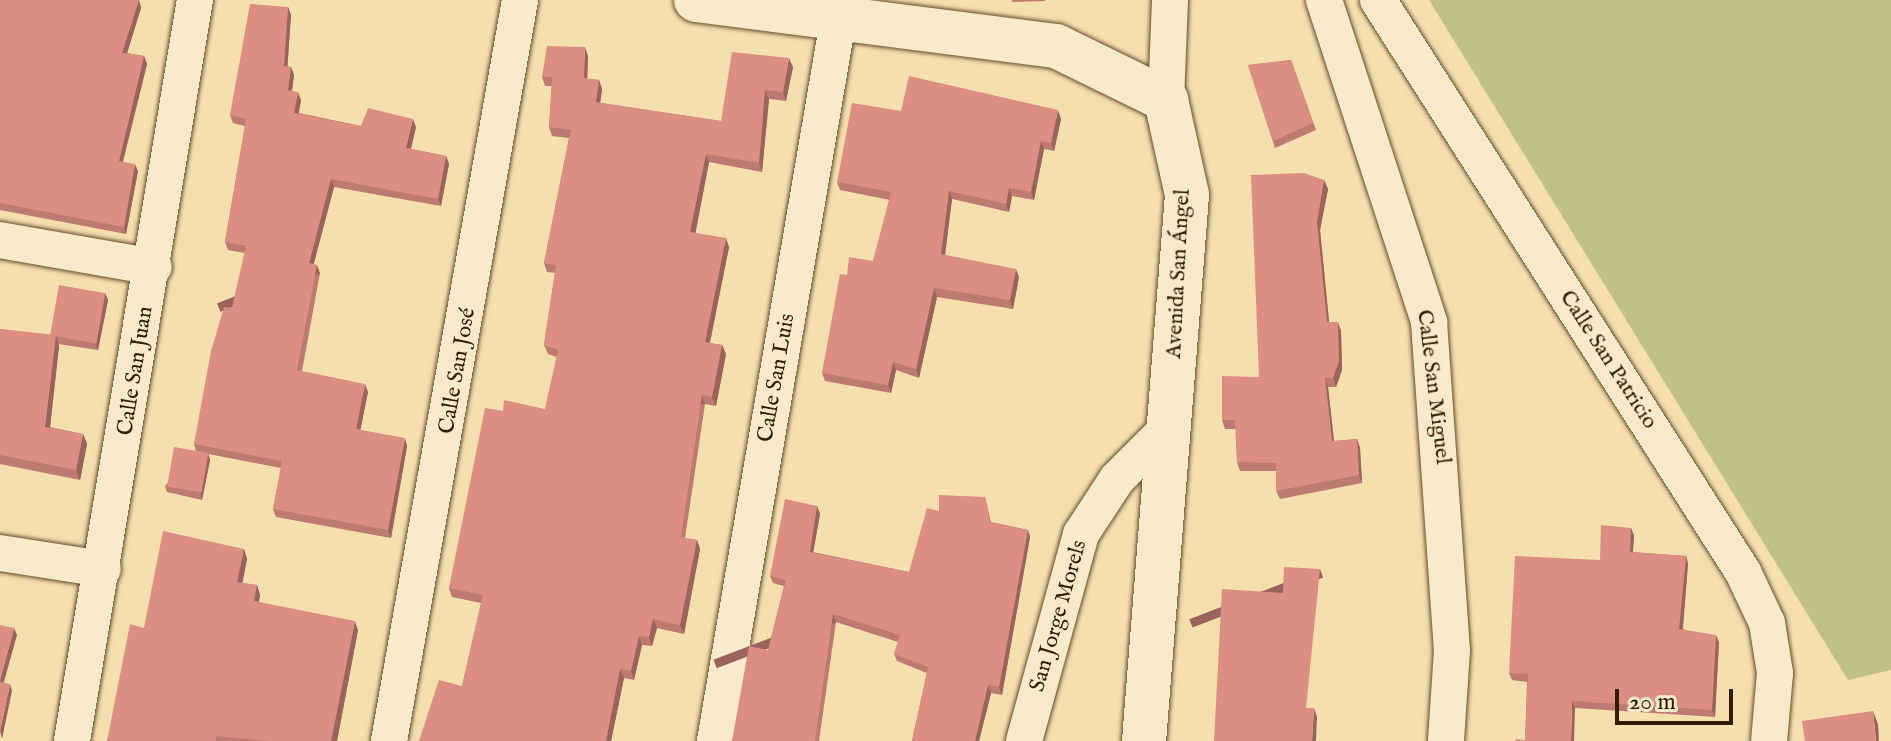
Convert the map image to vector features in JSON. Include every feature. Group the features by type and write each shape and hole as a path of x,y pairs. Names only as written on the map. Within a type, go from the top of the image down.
{"street":[{"name":"Calle San Juan","path":"72,741 154,267 195,0"},
{"name":"Calle San José","path":"389,741 520,0"},
{"path":"696,0 839,15 1056,46 1166,100 1170,0"},
{"name":"Calle San Miguel","path":"1324,0 1429,322 1452,650 1446,741"},
{"name":"Calle San Patricio","path":"1378,0 1743,572 1767,623 1775,673 1769,741"},
{"name":"Calle San Luis","path":"715,741 839,15"},
{"name":"Avenida San Ángel","path":"1144,741 1187,195 1166,100"},
{"path":"0,240 154,267"},
{"name":"San Jorge Morels","path":"1024,741 1081,534 1117,479 1170,426"},
{"path":"0,553 103,569"}],"green space":[{"path":"1429,0 1891,0 1891,670 1848,680"}],"building":[{"path":"0,0 139,0 122,53 144,56 119,161 135,164 124,227 0,203"},
{"path":"250,4 288,7 284,66 291,67 288,90 298,92 294,113 361,126 368,108 413,119 406,148 446,156 438,199 331,179 309,263 317,265 297,370 365,384 356,429 405,438 388,530 273,509 282,461 194,444 211,351 224,307 232,308 246,246 225,242 246,119 230,115"},
{"path":"547,46 585,47 584,78 599,80 596,102 721,121 732,52 789,58 783,92 765,90 759,163 706,154 690,232 726,238 705,342 722,345 712,397 702,395 681,537 697,540 680,625 653,619 649,637 639,636 631,671 620,669 606,741 419,741 439,680 462,686 483,595 449,588 485,408 503,411 504,400 545,409 558,350 544,345 556,265 544,263 571,130 549,127 552,77 542,77"},
{"path":"1291,60 1313,123 1273,141 1248,65"},
{"path":"909,76 1058,110 1051,143 1041,141 1031,192 1009,188 1006,204 949,191 941,254 1016,269 1010,300 934,288 916,369 893,362 888,385 822,373 840,274 847,275 849,257 873,261 891,192 837,182 852,103 901,111"},
{"path":"1304,173 1324,180 1317,222 1327,322 1338,322 1339,361 1333,378 1325,378 1332,441 1357,439 1359,475 1276,491 1276,463 1237,462 1235,420 1222,420 1222,376 1259,377 1251,175"},
{"path":"59,285 105,293 96,343 50,335"},
{"path":"0,329 56,335 45,427 83,434 76,470 0,455"},
{"path":"174,447 208,453 202,492 167,486"},
{"path":"939,495 985,497 990,522 1028,530 999,687 988,685 975,741 912,741 928,667 894,654 900,635 833,614 815,741 732,741 749,646 768,650 786,580 770,576 785,499 817,506 810,552 909,572 927,508 939,511"},
{"path":"1601,525 1631,528 1630,552 1686,556 1679,629 1716,635 1712,710 1572,701 1571,741 1515,741 1525,740 1528,674 1509,673 1515,556 1600,560"},
{"path":"163,531 244,549 237,582 257,585 254,601 355,621 331,741 268,741 216,736 216,741 107,741 130,624 144,628"},
{"path":"1284,567 1320,569 1306,708 1314,708 1312,741 1214,741 1222,589 1283,593"},
{"path":"0,625 14,628 0,680"},
{"path":"0,682 10,684 0,731"},
{"path":"1873,711 1876,741 1805,741 1802,721"}]}
